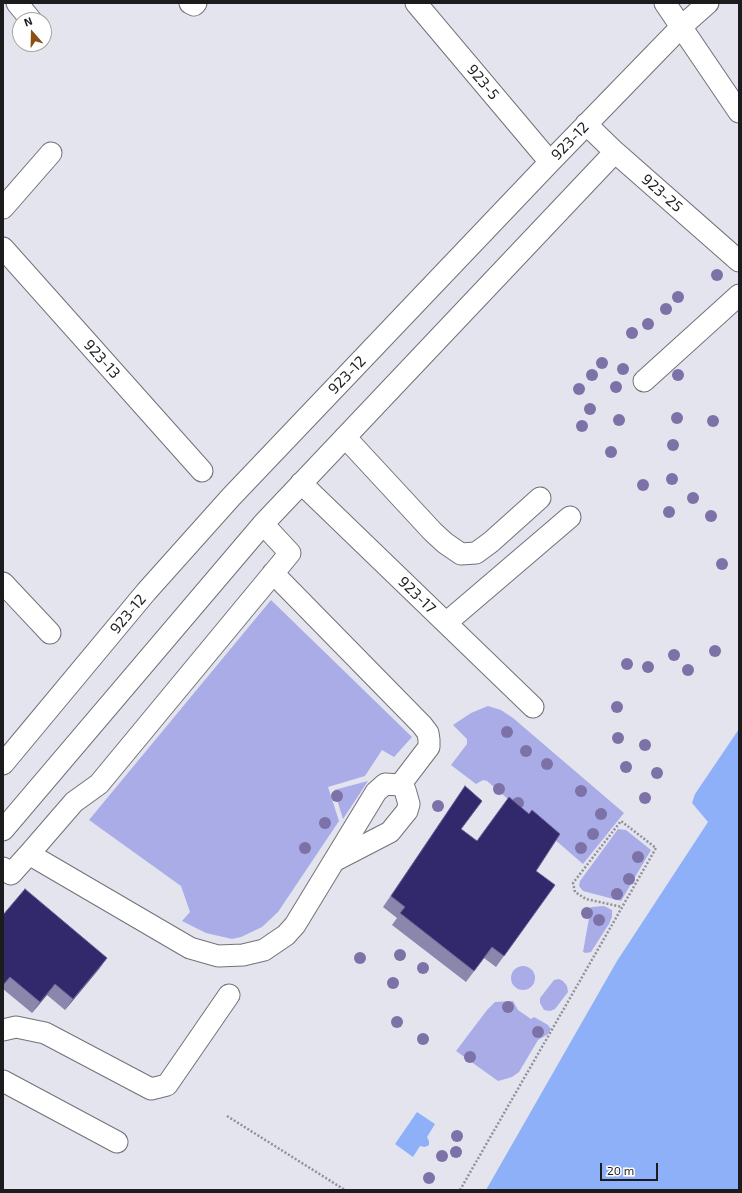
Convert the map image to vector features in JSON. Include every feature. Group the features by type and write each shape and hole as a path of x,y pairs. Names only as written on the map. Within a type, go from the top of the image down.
{"street":[{"path":"17,3 24,12"},
{"name":"923-5","path":"416,3 550,162"},
{"path":"665,3 739,112"},
{"name":"923-12","path":"3,764 146,592 231,497 586,124 682,27 708,3"},
{"name":"923-25","path":"586,124 614,152 739,261"},
{"path":"3,830 263,524 614,152"},
{"path":"3,208 51,153"},
{"name":"923-13","path":"3,248 202,471"},
{"path":"644,380 739,295"},
{"path":"345,437 433,532 445,543 461,554 476,553 491,542 540,498"},
{"name":"923-17","path":"301,483 533,707"},
{"path":"446,623 570,517"},
{"path":"3,868 11,874 74,802 99,784 290,553 263,524"},
{"path":"273,573 422,725 428,733 429,747 400,785"},
{"path":"3,582 50,633"},
{"path":"29,854 190,948 218,956 243,955 264,950 286,935 295,925 333,862 376,792 385,784 400,785 405,790 409,804 407,811 390,832 333,862"},
{"path":"3,1030 16,1027 45,1033 151,1089 167,1085 229,996"},
{"path":"3,1081 117,1142"}],"path":[{"path":"460,1190 656,848 621,821 573,883 575,892 586,899 622,907"},
{"path":"226,1116 345,1190"}],"shaded area":[{"path":"271,600 412,737 394,757 382,750 365,776 328,787 339,821 278,912 262,927 241,937 232,939 206,933 182,921 190,912 181,886 89,820"},
{"path":"488,706 501,710 513,718 624,813 583,864 487,781 483,780 476,784 451,765 467,744 467,739 453,725 471,713"},
{"path":"739,729 739,1190 486,1190 617,961 708,822 692,803 695,794"},
{"path":"368,781 343,819 334,790"},
{"path":"618,829 626,830 651,850 621,901 583,891 579,886 580,881"},
{"path":"604,906 612,910 612,917 609,924 591,952 583,952 591,907"},
{"path":"523,966 532,969 535,978 532,987 523,990 514,987 511,978 514,969"},
{"path":"559,979 567,986 568,992 555,1009 550,1011 544,1010 540,1003 540,998 554,980"},
{"path":"513,1001 518,1010 531,1019 534,1017 548,1025 551,1029 548,1034 538,1040 519,1072 512,1077 498,1081 456,1051 487,1010 495,1002"},
{"path":"417,1112 435,1124 427,1137 429,1145 425,1147 420,1146 413,1157 395,1144"}],"building":[{"path":"465,786 482,801 461,829 477,841 509,797 529,814 532,810 560,834 536,871 555,885 504,956 492,947 474,971 400,913 405,907 391,896"},
{"path":"25,889 107,958 73,999 55,984 40,1002 10,977 3,985 3,915"}]}
